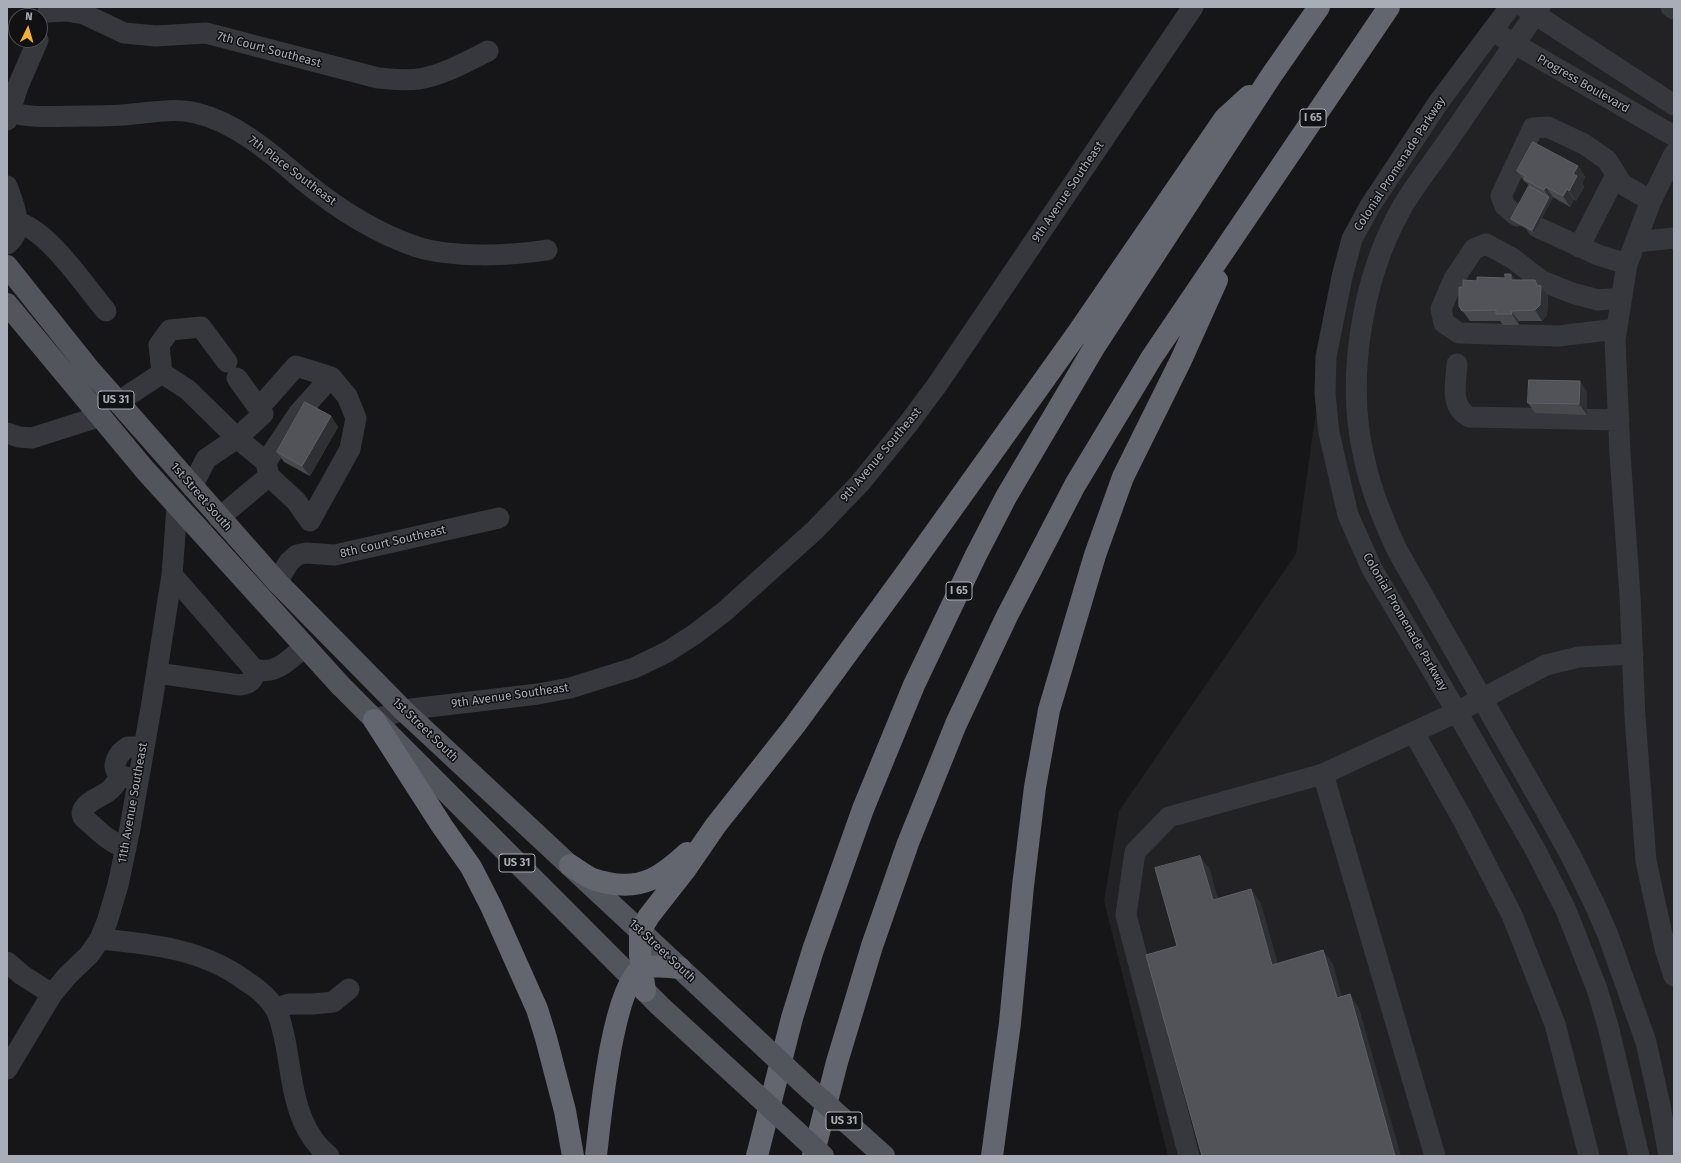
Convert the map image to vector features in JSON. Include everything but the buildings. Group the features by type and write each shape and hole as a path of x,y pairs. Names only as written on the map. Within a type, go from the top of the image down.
{"highway":[{"name":"I 65","path":"757,1156 792,1018 813,950 863,809 905,707 976,555 1006,497 1095,346 1271,76 1319,7"},
{"name":"I 65","path":"813,1156 837,1062 872,946 908,843 956,724 978,676 1044,543 1086,466 1152,357 1240,230 1295,144 1389,7"},
{"path":"644,986 640,931 649,916 795,725 899,582 1079,331 1225,118 1271,76"},
{"path":"992,1156 1010,1023 1023,886 1035,787 1050,710 1095,555 1123,477 1181,360 1240,230"},
{"path":"374,720 442,826 471,867 491,906 537,1009 565,1111 573,1156"},
{"path":"570,865 593,880 620,885 644,883 656,878 674,865 711,833"},
{"path":"596,1156 612,1040 620,1007 644,986 658,967 680,968"},
{"path":"996,1120 999,1156"}],"main road":[{"name":"1st Street South","path":"7,266 90,370 192,488 277,582 403,710 805,1085 884,1156"},
{"name":"1st Street South","path":"8,311 101,416 177,506 374,720 644,986 823,1156"},
{"path":"101,416 118,402"},
{"path":"177,506 192,488"}],"street":[{"name":"9th Avenue Southeast","path":"374,720 403,710 538,694 570,688 628,670 667,652 695,634 753,587 815,530 860,483 908,424 941,378 1193,7"},
{"name":"Colonial Promenade Parkway","path":"1510,7 1429,116 1370,206 1352,239 1342,277 1326,357 1325,394 1329,433 1348,515 1372,569 1457,712 1536,852 1566,910 1597,989 1608,1026 1640,1156"},
{"name":"7th Court Southeast","path":"48,9 84,14 124,33 156,36 206,34 378,78 406,80 425,77 462,65 488,51"},
{"path":"1669,1156 1646,1042 1608,935 1571,856 1397,550 1378,510 1364,462 1359,428 1357,380 1360,341 1370,286 1381,252 1401,209 1514,43 1533,9 1674,105"},
{"name":"Progress Boulevard","path":"1492,31 1674,136"},
{"path":"8,116 18,86 35,48"},
{"name":"7th Place Southeast","path":"8,116 18,114 60,117 110,116 158,110 180,110 197,113 217,121 255,141 315,190 350,215 396,238 418,247 445,252 523,254 547,250"},
{"path":"1517,216 1504,206 1501,196 1533,128 1548,127 1584,144 1608,160 1622,184 1651,201"},
{"path":"1674,154 1651,201 1627,264 1615,340 1633,654 1635,718 1646,861 1665,948 1674,976"},
{"path":"1579,247 1616,175"},
{"path":"7,186 17,222 15,234 7,244"},
{"path":"17,222 43,237 59,253 106,311"},
{"path":"1537,227 1598,256 1627,264"},
{"path":"1636,242 1674,238"},
{"path":"1617,329 1558,336 1459,333 1444,323 1441,308 1454,279 1468,256 1474,249 1486,244 1512,258 1542,281 1572,293 1598,300 1621,298"},
{"path":"192,488 206,459 237,438 264,414 201,327 170,330 159,345 162,372 188,390 237,438 268,469 296,501 310,521"},
{"path":"1456,364 1456,401 1460,410 1470,417 1619,420"},
{"path":"259,408 296,366 331,377 347,396 356,418 350,449 310,521 297,555 289,562 277,582"},
{"path":"118,402 162,372"},
{"path":"219,518 268,469 298,414 331,377"},
{"path":"7,433 19,437 32,438 101,416"},
{"name":"11th Avenue Southeast","path":"7,1068 52,994 68,974 89,955 100,939 107,922 118,885 126,848 129,778 144,747 157,673 172,576 177,506"},
{"name":"8th Court Southeast","path":"297,555 306,553 335,555 499,518"},
{"path":"172,576 253,668 258,670 268,670 279,667 305,646"},
{"path":"1189,1156 1126,915 1135,852 1169,817 1323,774 1457,712 1481,700 1505,685 1546,665 1561,660 1579,657 1633,654"},
{"path":"157,673 240,685 251,682 258,670"},
{"path":"1414,733 1462,818 1512,915 1555,1024 1589,1156"},
{"path":"1323,774 1435,1156"},
{"path":"126,848 116,845 106,839 83,817 82,813 86,805 129,778"},
{"path":"100,939 164,948 191,953 206,958 222,965 255,987 269,1000 280,1021 294,1094 301,1119 312,1137 322,1150 329,1156"},
{"path":"7,962 22,975 52,994"},
{"path":"275,1009 289,1004 333,1002 349,990"}],"shaded area":[{"path":"1499,7 1674,7 1674,1156 1168,1156 1104,901 1119,811 1296,554 1320,382 1351,229"}]}
